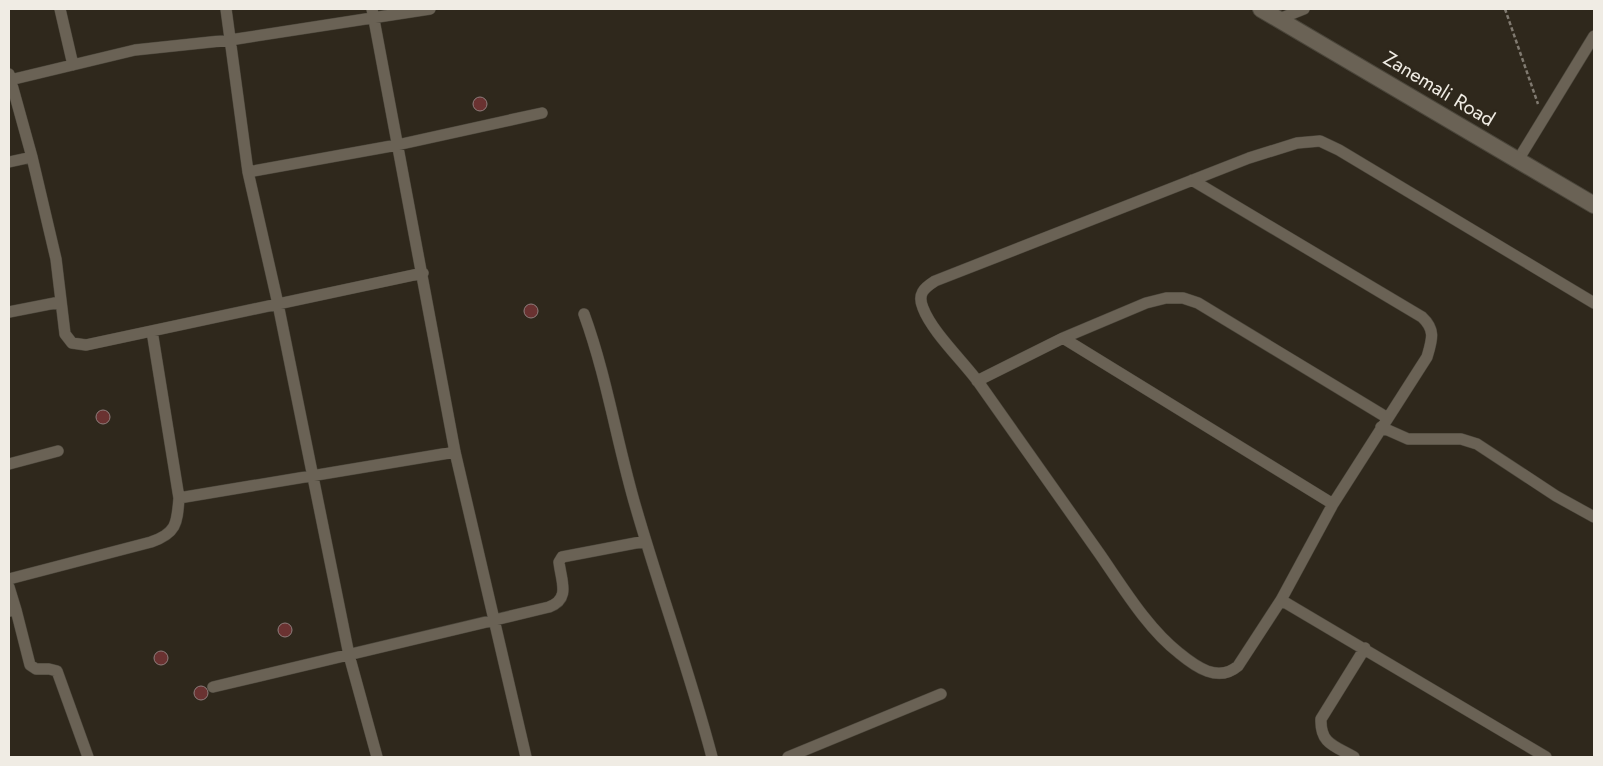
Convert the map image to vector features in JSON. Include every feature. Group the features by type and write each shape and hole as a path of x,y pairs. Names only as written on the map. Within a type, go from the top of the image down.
{"street":[{"path":"60,9 73,65"},
{"path":"226,9 248,172 278,304 349,655 377,757"},
{"path":"423,273 86,345 72,343 65,334 56,259 32,157 9,77 73,65 135,50 230,40 373,14 430,9"},
{"name":"Zanemali Road","path":"1262,9 1594,205"},
{"path":"1279,19 1304,9"},
{"path":"373,14 455,452 526,757"},
{"path":"1518,160 1594,36"},
{"path":"248,172 397,145 542,113"},
{"path":"1192,180 1422,317 1431,325 1433,338 1427,357 1333,504 1281,600 1238,666 1230,673 1213,673 1202,669 1177,652 1140,612 977,381 923,309 920,298 923,288 935,281 1192,180 1249,158 1297,143 1320,142 1339,150 1594,303"},
{"path":"9,162 32,157"},
{"path":"977,381 1063,338 1146,303 1166,298 1183,298 1198,303 1384,422 1408,440 1461,439 1477,444 1556,496 1594,517"},
{"path":"9,312 60,302"},
{"path":"584,314 602,368 616,436 646,541 690,676 712,757"},
{"path":"9,578 164,538 173,530 177,518 179,498 152,331"},
{"path":"1063,338 1333,504"},
{"path":"9,464 58,451"},
{"path":"179,498 455,452"},
{"path":"213,687 494,622 549,607 561,602 564,596 559,562 562,557 646,541"},
{"path":"9,587 12,610 30,665 36,669 49,668 57,671 88,757"},
{"path":"1281,600 1365,648 1546,757"},
{"path":"1354,757 1324,738 1321,731 1321,719 1365,648"},
{"path":"788,757 941,694"}],"path":[{"path":"1505,9 1543,120"}],"building":[{"path":"477,97 483,97 487,104 483,111 477,111 473,107 473,101"},
{"path":"528,304 534,304 538,311 534,318 528,318 524,314 524,308"},
{"path":"100,410 106,410 110,417 106,424 100,424 96,420 96,414"},
{"path":"282,623 288,623 292,630 288,637 282,637 278,633 278,627"},
{"path":"158,651 164,651 168,658 164,665 158,665 154,661 154,655"},
{"path":"198,686 204,686 208,693 204,700 198,700 194,696 194,690"}]}
